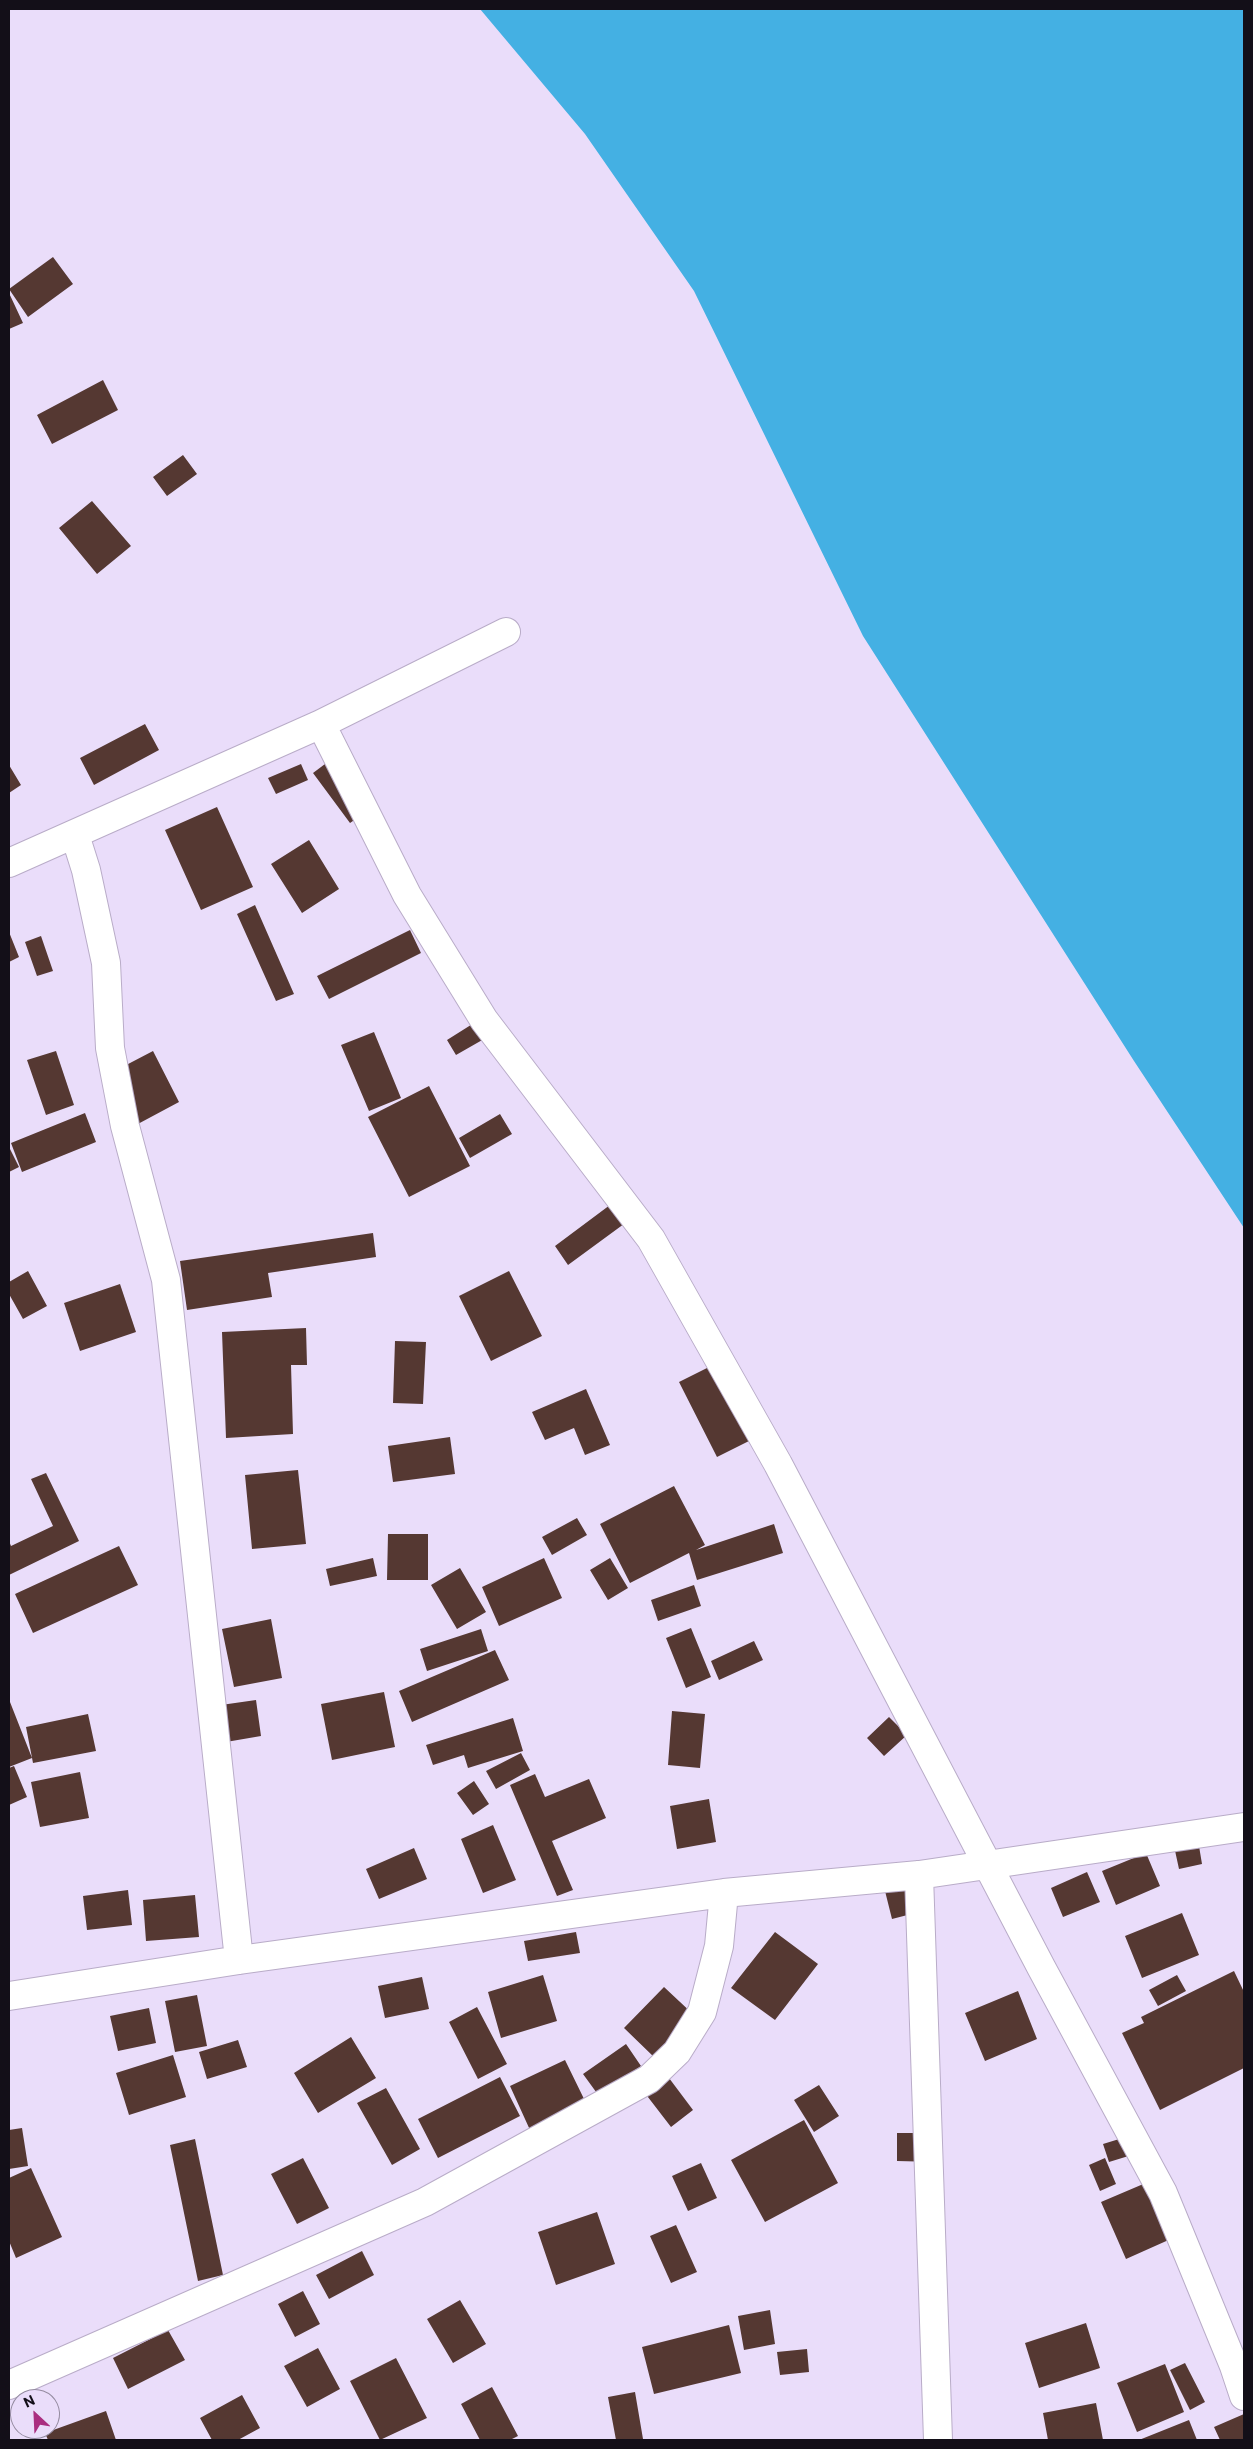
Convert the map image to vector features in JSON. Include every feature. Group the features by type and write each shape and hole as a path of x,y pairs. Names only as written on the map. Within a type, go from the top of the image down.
{"street":[{"path":"9,863 320,724 506,632"},
{"path":"320,724 407,894 484,1020 652,1239 778,1464 988,1865 1163,2193 1234,2366 1244,2396"},
{"path":"75,835 86,870 106,963 110,1048 124,1116 166,1280 239,1960"},
{"path":"9,1996 239,1960 724,1893 919,1875 1244,1827"},
{"path":"919,1875 938,2440"},
{"path":"9,2385 425,2202 649,2079 677,2052 702,2012 719,1946 724,1893"}],"water":[{"path":"480,9 1244,9 1244,1228 1134,1061 863,636 694,291 585,134"}],"building":[{"path":"53,257 73,284 28,317 9,289"},
{"path":"9,293 23,323 9,329"},
{"path":"103,380 118,410 52,444 37,415"},
{"path":"183,455 197,474 167,496 153,477"},
{"path":"92,501 131,546 97,574 59,528"},
{"path":"145,724 159,750 94,785 80,758"},
{"path":"329,761 366,812 350,823 313,773"},
{"path":"301,764 308,780 276,794 268,778"},
{"path":"9,765 21,785 9,793"},
{"path":"217,807 253,887 201,910 165,830"},
{"path":"309,840 339,889 302,913 271,864"},
{"path":"255,905 294,994 276,1001 237,914"},
{"path":"410,930 421,953 329,999 317,976"},
{"path":"9,932 19,957 9,962"},
{"path":"41,936 53,971 37,976 25,942"},
{"path":"474,1023 484,1039 456,1055 447,1040"},
{"path":"374,1032 401,1098 369,1111 341,1045"},
{"path":"56,1051 74,1105 46,1115 27,1060"},
{"path":"153,1051 179,1102 136,1125 109,1074"},
{"path":"429,1086 470,1166 409,1197 368,1117"},
{"path":"85,1113 96,1142 22,1172 11,1143"},
{"path":"500,1114 512,1134 470,1158 459,1138"},
{"path":"9,1147 19,1167 9,1172"},
{"path":"614,1202 628,1221 568,1265 555,1246"},
{"path":"373,1233 376,1257 268,1273 272,1297 187,1310 180,1261"},
{"path":"28,1271 47,1306 23,1319 9,1294 9,1282"},
{"path":"509,1271 542,1336 491,1361 459,1296"},
{"path":"120,1284 136,1332 80,1351 64,1303"},
{"path":"306,1328 307,1365 291,1365 293,1434 226,1438 222,1332"},
{"path":"395,1341 426,1342 423,1404 393,1403"},
{"path":"717,1363 755,1438 717,1457 679,1382"},
{"path":"586,1389 610,1445 585,1455 574,1428 545,1440 532,1412"},
{"path":"450,1437 455,1474 393,1482 388,1446"},
{"path":"298,1470 306,1544 252,1549 245,1475"},
{"path":"46,1473 79,1541 9,1575 9,1541 11,1546 53,1526 31,1479"},
{"path":"674,1486 705,1545 696,1550 774,1524 783,1553 697,1580 689,1553 630,1583 600,1524"},
{"path":"577,1518 587,1535 552,1555 542,1537"},
{"path":"388,1534 428,1534 428,1580 387,1580"},
{"path":"119,1546 138,1585 33,1633 15,1594"},
{"path":"373,1558 377,1576 330,1586 326,1569"},
{"path":"544,1558 562,1598 499,1626 482,1587"},
{"path":"610,1558 628,1588 608,1600 590,1570"},
{"path":"460,1568 486,1612 457,1629 431,1585"},
{"path":"694,1585 701,1606 658,1621 651,1600"},
{"path":"271,1619 282,1678 234,1687 222,1629"},
{"path":"691,1628 711,1677 686,1688 666,1638"},
{"path":"481,1629 488,1651 427,1671 420,1649"},
{"path":"754,1641 763,1660 719,1680 711,1661"},
{"path":"495,1650 509,1680 412,1722 399,1691"},
{"path":"384,1692 395,1747 332,1760 321,1704"},
{"path":"256,1700 261,1736 226,1742 221,1705"},
{"path":"9,1703 32,1758 9,1767"},
{"path":"672,1711 705,1714 700,1768 668,1765"},
{"path":"88,1714 96,1751 33,1763 26,1727"},
{"path":"889,1717 907,1735 884,1756 867,1738"},
{"path":"513,1718 523,1751 468,1768 464,1755 433,1765 426,1745"},
{"path":"521,1753 530,1770 496,1789 486,1771"},
{"path":"14,1766 27,1797 9,1805 9,1768"},
{"path":"80,1772 89,1818 40,1827 31,1782"},
{"path":"535,1774 545,1797 589,1779 606,1818 552,1841 573,1890 557,1896 510,1785"},
{"path":"474,1781 489,1804 473,1815 457,1793"},
{"path":"709,1799 716,1842 677,1849 670,1806"},
{"path":"493,1825 516,1880 483,1893 461,1839"},
{"path":"1198,1840 1202,1864 1179,1869 1174,1846"},
{"path":"414,1848 427,1879 379,1899 366,1869"},
{"path":"1146,1853 1160,1886 1116,1905 1102,1871"},
{"path":"1087,1872 1100,1902 1063,1917 1051,1888"},
{"path":"915,1879 923,1911 892,1919 884,1887"},
{"path":"128,1890 132,1925 87,1930 83,1896"},
{"path":"195,1895 199,1937 146,1941 143,1900"},
{"path":"1182,1913 1199,1955 1142,1978 1125,1936"},
{"path":"576,1932 580,1953 528,1961 524,1941"},
{"path":"775,1932 818,1964 775,2020 731,1988"},
{"path":"1234,1971 1244,1992 1244,2068 1160,2110 1122,2033 1144,2023 1141,2017"},
{"path":"543,1975 557,2021 501,2038 488,1992"},
{"path":"1177,1975 1186,1991 1158,2006 1149,1990"},
{"path":"422,1977 429,2009 385,2018 378,1986"},
{"path":"664,1987 695,2016 655,2058 624,2028"},
{"path":"1018,1991 1037,2039 985,2061 965,2013"},
{"path":"197,1995 207,2046 175,2052 165,2001"},
{"path":"477,2007 507,2064 478,2079 449,2022"},
{"path":"149,2008 156,2043 118,2051 110,2016"},
{"path":"351,2037 376,2078 318,2113 294,2073"},
{"path":"238,2040 247,2067 207,2079 199,2052"},
{"path":"626,2044 641,2066 599,2096 583,2074"},
{"path":"173,2055 186,2097 129,2115 116,2073"},
{"path":"565,2060 586,2103 530,2130 510,2086"},
{"path":"663,2070 693,2110 671,2127 641,2088"},
{"path":"500,2077 520,2116 438,2158 418,2119"},
{"path":"819,2085 839,2116 814,2132 794,2100"},
{"path":"386,2088 420,2149 392,2165 357,2103"},
{"path":"804,2120 838,2183 765,2222 731,2160"},
{"path":"22,2128 28,2166 9,2169 9,2130"},
{"path":"897,2133 937,2133 937,2162 897,2161"},
{"path":"1129,2136 1135,2154 1109,2162 1103,2144"},
{"path":"195,2139 223,2275 198,2281 170,2145"},
{"path":"303,2158 329,2208 297,2224 271,2174"},
{"path":"1105,2158 1116,2184 1100,2191 1089,2165"},
{"path":"701,2163 717,2198 688,2211 672,2176"},
{"path":"31,2168 62,2237 16,2258 9,2241 9,2178"},
{"path":"1148,2182 1173,2238 1126,2259 1101,2202"},
{"path":"597,2212 615,2264 556,2285 538,2232"},
{"path":"676,2225 697,2272 671,2283 650,2236"},
{"path":"362,2251 374,2275 329,2299 316,2275"},
{"path":"303,2291 320,2324 295,2337 278,2304"},
{"path":"460,2300 486,2344 453,2363 427,2319"},
{"path":"770,2310 775,2344 744,2350 738,2316"},
{"path":"1086,2323 1100,2368 1039,2388 1025,2343"},
{"path":"729,2325 741,2373 654,2394 642,2347"},
{"path":"168,2330 185,2360 128,2389 113,2358"},
{"path":"318,2348 340,2389 307,2407 284,2366"},
{"path":"807,2349 809,2372 780,2375 777,2352"},
{"path":"396,2358 427,2418 380,2440 350,2381"},
{"path":"1185,2363 1205,2402 1190,2410 1170,2370"},
{"path":"1165,2364 1184,2412 1137,2432 1117,2383"},
{"path":"492,2387 518,2436 510,2440 480,2440 461,2404"},
{"path":"635,2392 643,2439 616,2440 608,2397"},
{"path":"242,2395 260,2428 238,2440 212,2440 200,2418"},
{"path":"1096,2403 1103,2440 1048,2440 1043,2413"},
{"path":"106,2411 116,2440 48,2440 60,2439 60,2428"},
{"path":"1244,2414 1244,2440 1220,2440 1214,2427"},
{"path":"1189,2420 1197,2440 1139,2440"}]}
